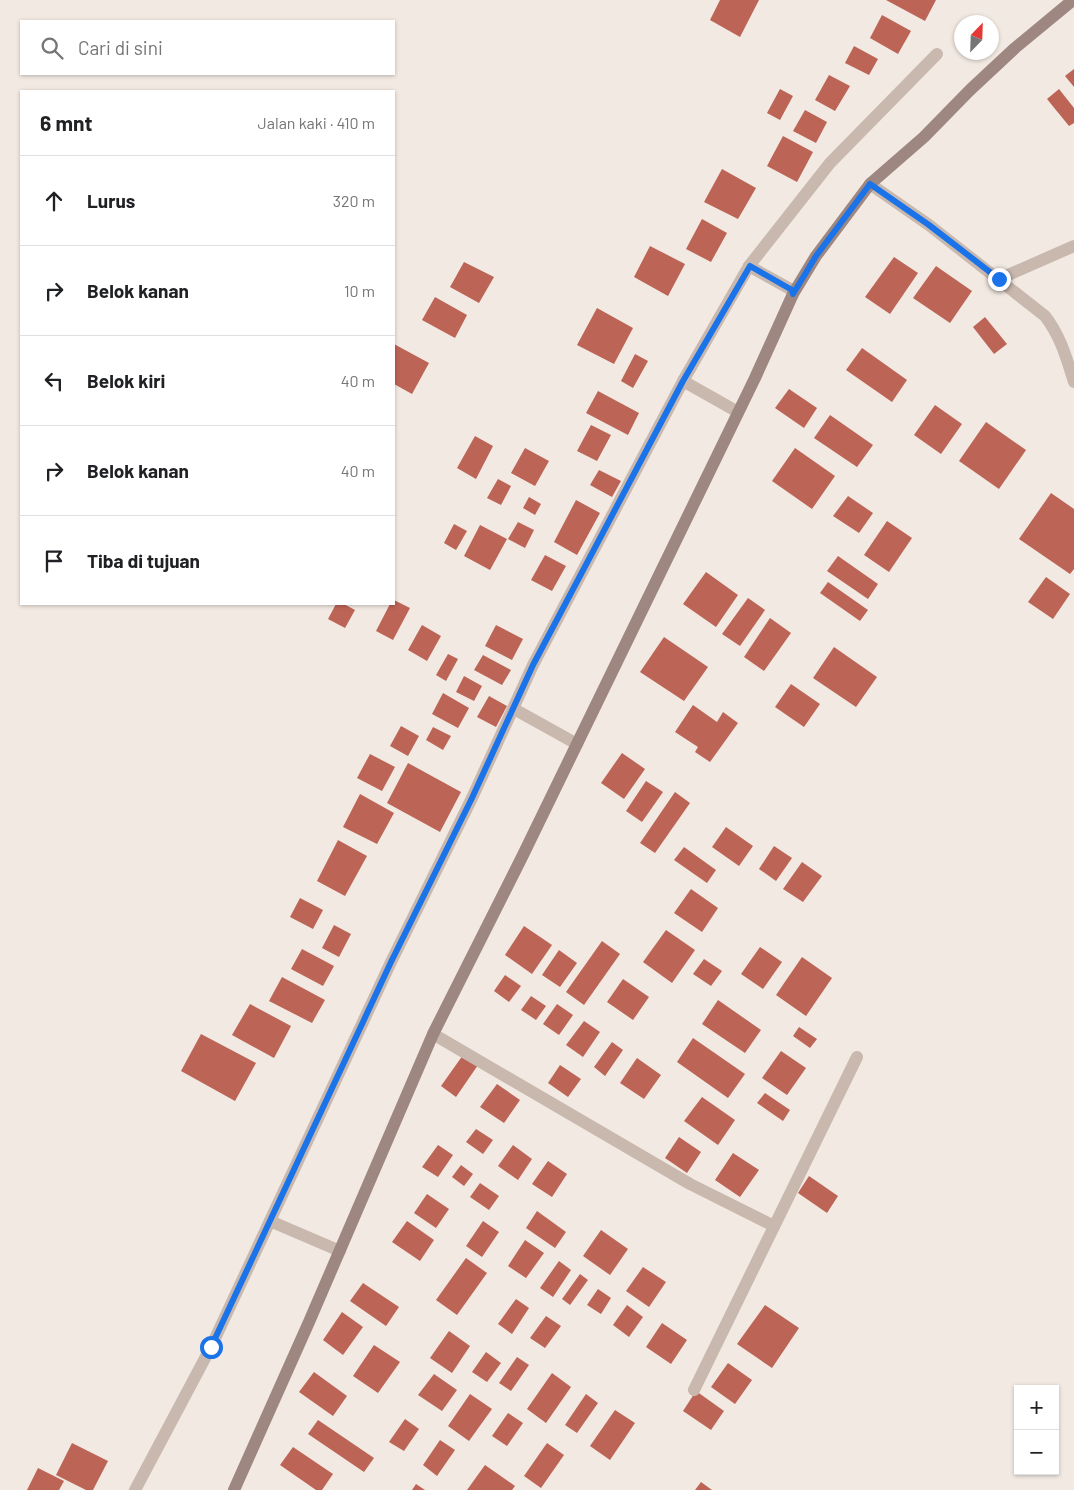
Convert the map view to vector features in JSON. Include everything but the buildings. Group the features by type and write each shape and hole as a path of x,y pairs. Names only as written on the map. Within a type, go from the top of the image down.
{"main road":[{"path":"234,1490 340,1251 433,1034 735,411 755,378 793,292 816,256 870,184 924,137 1009,54 1073,0"}],"street":[{"path":"135,1490 211,1347 391,962 514,709 533,665 683,381 750,266 830,163 936,54"},
{"path":"870,184 929,225 1045,316 1062,341 1074,382"},
{"path":"999,279 1074,246"},
{"path":"750,266 793,292"},
{"path":"683,381 735,411"},
{"path":"514,709 573,742"},
{"path":"433,1034 690,1184 774,1226"},
{"path":"694,1390 857,1057"},
{"path":"270,1221 340,1251"}],"route":[{"path":"211,1347 391,962 472,798 533,665 683,381 750,266 792,290 793,294 816,256 870,184 929,225 999,279"}]}
